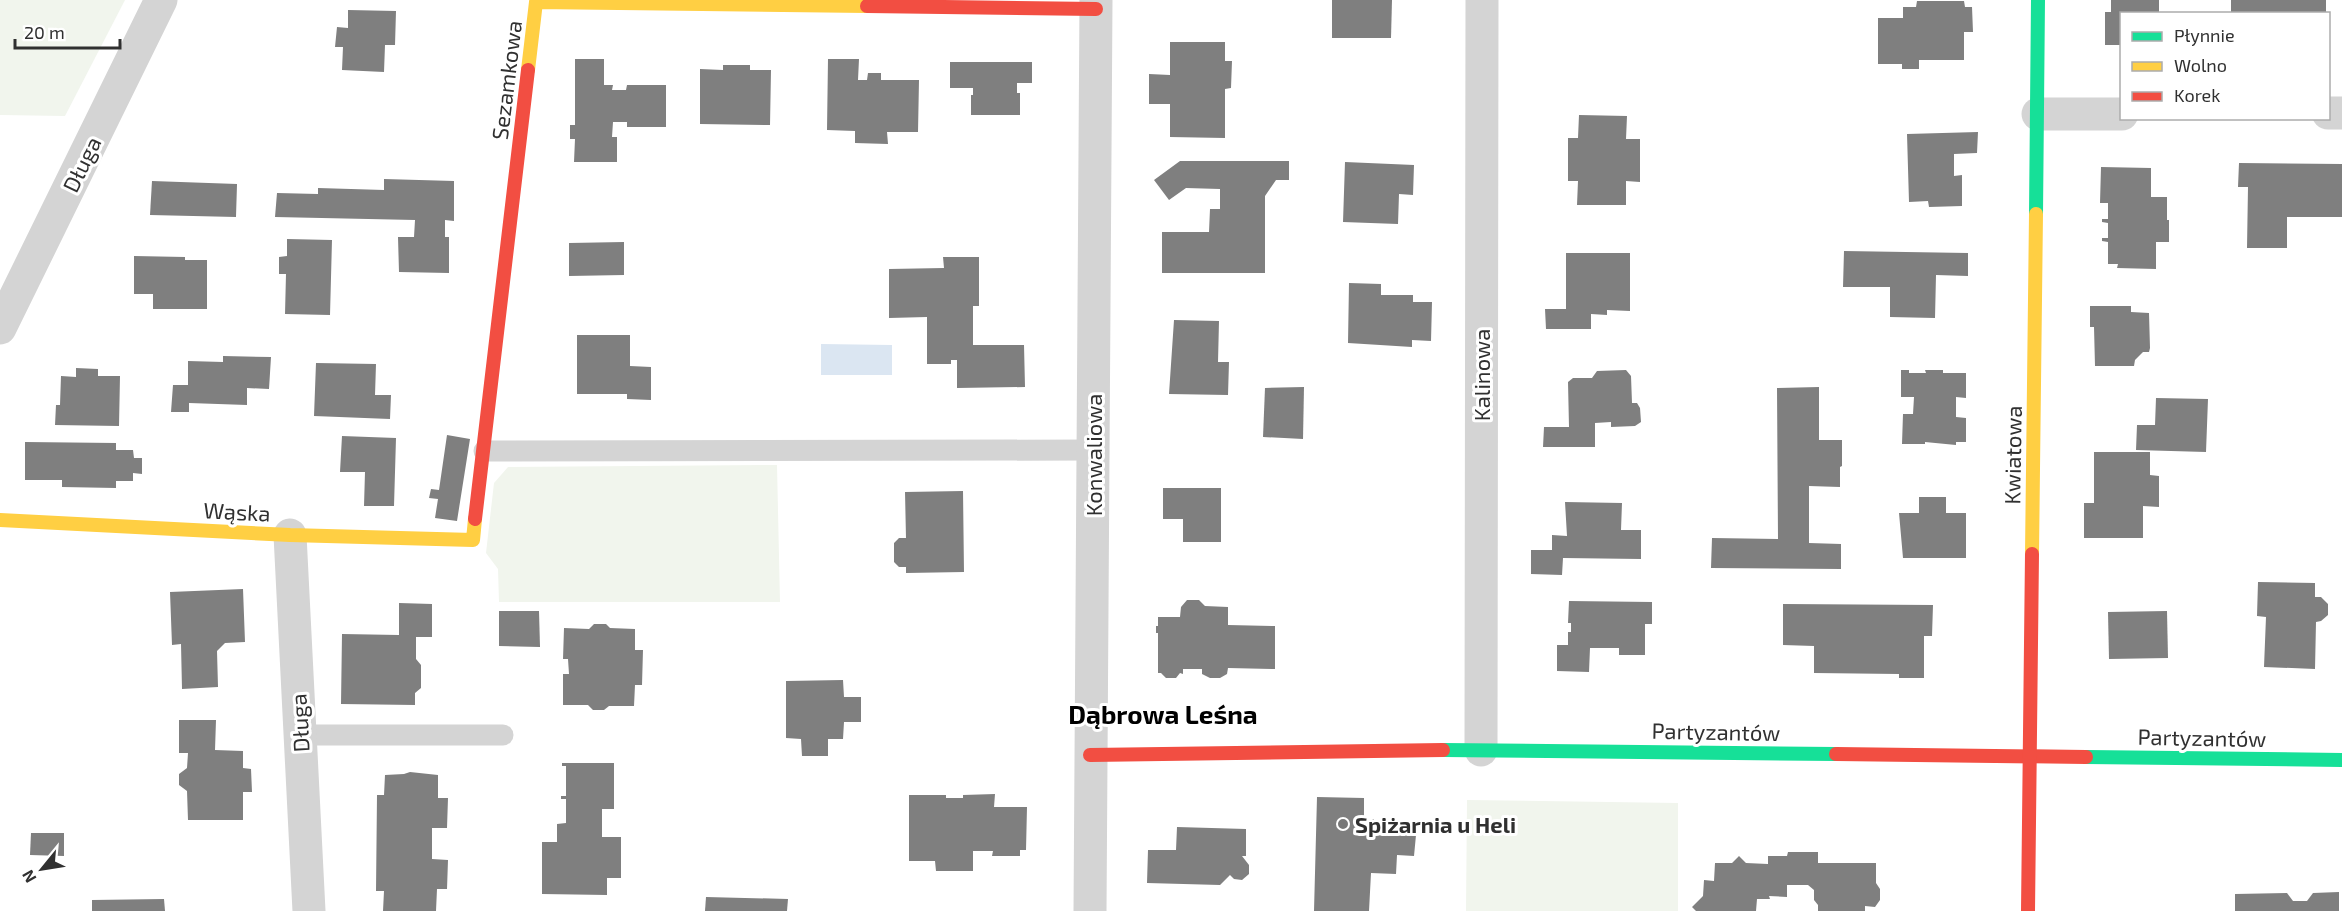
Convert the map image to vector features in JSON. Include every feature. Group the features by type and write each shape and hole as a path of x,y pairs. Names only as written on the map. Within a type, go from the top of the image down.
{"street":[{"name":"Długa","path":"0,328 161,0"},
{"name":"Kalinowa","path":"1481,750 1482,0"},
{"name":"Kwiatowa","path":"2028,911 2038,0"},
{"name":"Sezamkowa","path":"473,540 536,1 1096,4"},
{"name":"Konwaliowa","path":"1090,911 1096,4"},
{"path":"2038,114 2120,114"},
{"name":"Wąska","path":"0,520 290,535 473,540"},
{"name":"Długa","path":"290,535 309,911"},
{"name":"Partyzantów","path":"1090,755 1481,750 2342,760"}],"lane":[{"path":"484,451 1093,450"},
{"path":"299,735 503,735"}],"shaded area":[{"path":"0,0 125,0 65,116 0,115"},
{"path":"821,344 892,345 892,375 821,375"},
{"path":"777,465 780,602 499,602 498,569 486,553 494,483 508,467"},
{"path":"1467,800 1678,803 1678,911 1466,911"}],"building":[{"path":"1332,0 1392,0 1391,38 1332,38"},
{"path":"2111,0 2159,0 2159,12 2120,12 2120,45 2105,45 2105,12 2111,12"},
{"path":"2231,0 2326,0 2326,12 2231,12"},
{"path":"1917,1 1964,1 1965,7 1972,7 1973,32 1964,32 1964,60 1919,60 1919,69 1902,69 1902,64 1878,64 1878,18 1903,18 1903,7 1916,7"},
{"path":"348,10 396,11 395,45 385,45 384,72 342,70 343,47 335,47 337,27 348,28"},
{"path":"1170,42 1225,42 1225,61 1232,61 1231,88 1225,89 1225,138 1170,137 1170,104 1149,104 1149,74 1170,75"},
{"path":"575,59 604,59 604,85 613,85 612,90 626,90 627,85 666,85 666,127 627,127 627,122 613,122 612,137 617,137 617,162 574,162 575,139 570,139 570,125 575,125"},
{"path":"828,59 859,59 858,80 867,80 868,73 881,73 881,80 919,80 918,132 887,132 888,144 855,143 855,131 827,130"},
{"path":"950,62 1032,62 1032,83 1017,83 1017,93 1020,93 1020,115 971,115 973,88 950,88"},
{"path":"723,65 750,65 750,70 771,70 770,125 700,124 700,69 723,70"},
{"path":"1579,115 1627,116 1626,139 1640,139 1640,182 1626,181 1626,205 1577,205 1578,181 1568,181 1568,138 1578,138"},
{"path":"1978,132 1977,153 1954,154 1954,176 1962,175 1962,206 1929,207 1928,201 1909,202 1907,134"},
{"path":"1180,161 1289,161 1289,180 1276,180 1265,196 1265,273 1162,273 1162,232 1209,232 1210,209 1220,209 1220,189 1186,188 1169,200 1154,180"},
{"path":"1345,162 1414,165 1413,195 1399,194 1398,224 1343,222"},
{"path":"2239,163 2342,164 2342,217 2287,217 2287,248 2247,248 2248,187 2238,187"},
{"path":"2101,167 2151,168 2151,197 2167,197 2169,242 2156,242 2156,269 2117,268 2118,264 2108,264 2108,242 2102,241 2102,238 2108,238 2108,223 2102,222 2102,219 2108,219 2108,203 2100,203"},
{"path":"384,179 454,181 454,221 445,220 445,237 449,237 449,273 399,272 398,237 414,237 415,220 275,217 277,193 318,194 318,188 384,190"},
{"path":"152,181 237,184 236,217 150,215"},
{"path":"287,239 332,240 330,315 285,314 286,274 279,274 279,257 287,256"},
{"path":"624,242 624,275 569,276 569,243"},
{"path":"1844,251 1968,253 1968,276 1936,275 1935,318 1890,317 1890,287 1843,287"},
{"path":"1566,253 1630,253 1630,311 1607,310 1607,315 1591,314 1591,329 1546,329 1545,309 1566,309"},
{"path":"134,256 207,260 207,309 153,309 153,294 134,294"},
{"path":"943,257 979,257 979,306 973,306 973,345 1024,345 1025,387 957,388 957,360 951,360 951,364 927,364 927,317 889,318 889,269 944,268"},
{"path":"1349,283 1381,284 1381,295 1413,295 1413,302 1432,302 1431,341 1412,340 1412,347 1348,343"},
{"path":"2090,306 2131,306 2131,312 2149,313 2149,352 2143,352 2135,360 2134,366 2095,366 2094,327 2090,327"},
{"path":"1174,320 1219,321 1218,362 1229,362 1228,395 1169,394"},
{"path":"577,335 630,335 630,366 651,367 651,400 627,399 627,394 577,394"},
{"path":"223,356 271,357 269,389 247,388 247,405 189,403 189,412 171,412 173,385 188,385 188,361 223,362"},
{"path":"316,363 376,364 375,395 391,395 390,419 314,416"},
{"path":"76,368 98,369 98,376 120,376 119,426 55,425 56,405 60,405 61,376 76,377"},
{"path":"1626,370 1631,376 1632,403 1637,403 1640,408 1641,422 1635,426 1611,427 1611,422 1595,423 1595,447 1543,447 1544,427 1569,427 1568,382 1573,378 1592,378 1597,371"},
{"path":"1901,370 1909,370 1909,373 1943,370 1943,373 1966,373 1966,398 1956,397 1956,417 1966,418 1966,442 1956,442 1956,445 1925,442 1925,444 1902,444 1903,414 1913,414 1914,397 1901,397"},
{"path":"1304,387 1303,439 1263,437 1265,388"},
{"path":"1819,387 1819,440 1842,440 1842,466 1840,467 1840,487 1809,486 1809,543 1841,544 1841,569 1711,568 1712,538 1778,539 1777,388"},
{"path":"2156,398 2208,399 2206,452 2136,450 2137,425 2155,425"},
{"path":"447,435 470,439 457,521 435,518 438,499 429,498 431,489 439,490"},
{"path":"342,436 396,438 394,506 364,506 365,472 340,472"},
{"path":"25,442 116,443 116,450 133,450 134,458 142,458 142,474 133,473 133,481 116,481 116,488 62,487 62,480 25,480"},
{"path":"2094,452 2150,452 2150,475 2159,476 2159,507 2143,506 2143,538 2084,538 2084,503 2094,503"},
{"path":"1163,488 1221,488 1221,542 1183,542 1183,519 1163,519"},
{"path":"963,491 964,572 906,573 906,567 899,567 894,562 894,543 899,538 906,538 905,492"},
{"path":"1919,497 1946,497 1946,513 1966,513 1966,558 1903,558 1899,513 1919,513"},
{"path":"1565,502 1622,503 1621,530 1641,530 1641,559 1563,558 1562,575 1531,574 1531,550 1552,550 1552,535 1567,536"},
{"path":"2258,582 2315,583 2315,597 2321,597 2328,604 2328,615 2316,622 2315,669 2264,667 2266,617 2257,616"},
{"path":"243,589 245,642 225,643 217,651 218,687 182,689 181,644 172,645 170,592"},
{"path":"1187,600 1199,600 1205,606 1228,607 1228,625 1275,626 1275,669 1228,668 1227,674 1220,678 1210,678 1202,674 1202,669 1183,669 1183,674 1180,673 1176,678 1166,678 1158,673 1156,626 1158,626 1158,617 1180,617 1181,607"},
{"path":"1569,601 1652,602 1652,624 1645,624 1645,655 1619,655 1619,648 1590,648 1589,672 1557,671 1557,645 1568,645 1568,632 1571,632 1571,623 1568,623"},
{"path":"399,603 432,604 432,637 416,637 416,659 421,665 421,688 415,693 415,705 341,704 342,634 399,635"},
{"path":"1783,604 1933,605 1932,636 1924,636 1924,678 1899,678 1899,674 1814,673 1814,646 1783,645"},
{"path":"499,611 539,611 540,647 499,646"},
{"path":"2167,611 2168,658 2109,659 2108,612"},
{"path":"594,624 606,624 610,628 635,629 635,650 643,650 642,685 635,685 634,706 609,706 604,710 593,710 588,705 563,705 563,674 569,674 568,659 563,659 564,628 589,629"},
{"path":"843,680 844,697 861,697 861,722 844,722 843,739 828,739 828,756 802,756 801,739 786,738 786,681"},
{"path":"179,720 216,720 215,750 243,751 243,768 251,769 252,792 243,792 243,820 188,820 187,791 179,785 179,774 187,768 188,753 179,753"},
{"path":"562,763 614,763 614,809 602,809 602,837 621,837 621,878 607,878 607,895 542,894 542,842 557,842 557,824 566,823 566,799 561,799 561,796 566,796 566,766 562,766"},
{"path":"410,772 438,775 438,798 448,798 447,828 432,828 432,859 448,860 447,889 437,889 436,911 383,911 384,891 376,891 377,795 384,795 385,775"},
{"path":"995,794 994,807 1027,807 1026,850 1020,850 1020,856 992,856 993,851 973,851 973,871 936,871 935,861 909,861 909,795 946,795 946,798 963,798 963,795"},
{"path":"1317,797 1364,798 1364,819 1374,819 1374,824 1408,825 1416,835 1414,856 1397,855 1396,874 1371,873 1369,911 1314,911"},
{"path":"1177,827 1246,829 1246,856 1242,856 1249,865 1249,874 1242,880 1234,879 1230,875 1220,885 1147,883 1148,850 1176,850"},
{"path":"31,833 64,833 64,856 30,855"},
{"path":"1788,852 1818,852 1818,863 1876,863 1876,883 1880,889 1880,900 1875,907 1865,906 1865,911 1818,911 1818,905 1814,900 1814,890 1808,885 1787,885 1787,897 1769,896 1770,899 1757,899 1756,911 1696,911 1692,907 1703,896 1704,880 1714,881 1715,863 1732,863 1739,856 1746,863 1768,864 1768,856 1787,856"},
{"path":"2339,892 2339,911 2235,911 2235,894 2287,893 2293,901 2307,901 2313,893"},
{"path":"706,897 788,899 787,911 705,911"},
{"path":"164,899 165,911 92,911 92,900"}],"traffic: fast":[{"path":"2036,214 2038,0"},
{"path":"1443,750 1836,754"},
{"path":"2086,757 2342,760"}],"traffic: slow":[{"path":"528,70 536,2 867,6"},
{"path":"2032,554 2036,214"},
{"path":"0,520 290,535 473,540 475,519"}],"traffic: jam":[{"path":"867,6 1096,9"},
{"path":"475,519 528,70"},
{"path":"2028,911 2032,554"},
{"path":"1090,755 1443,750"},
{"path":"1836,754 2086,757"}],"place":[{"name":"Spiżarnia u Heli","path":"1343,824"}],"district":[{"name":"Dąbrowa Leśna","path":"1163,713"}]}
